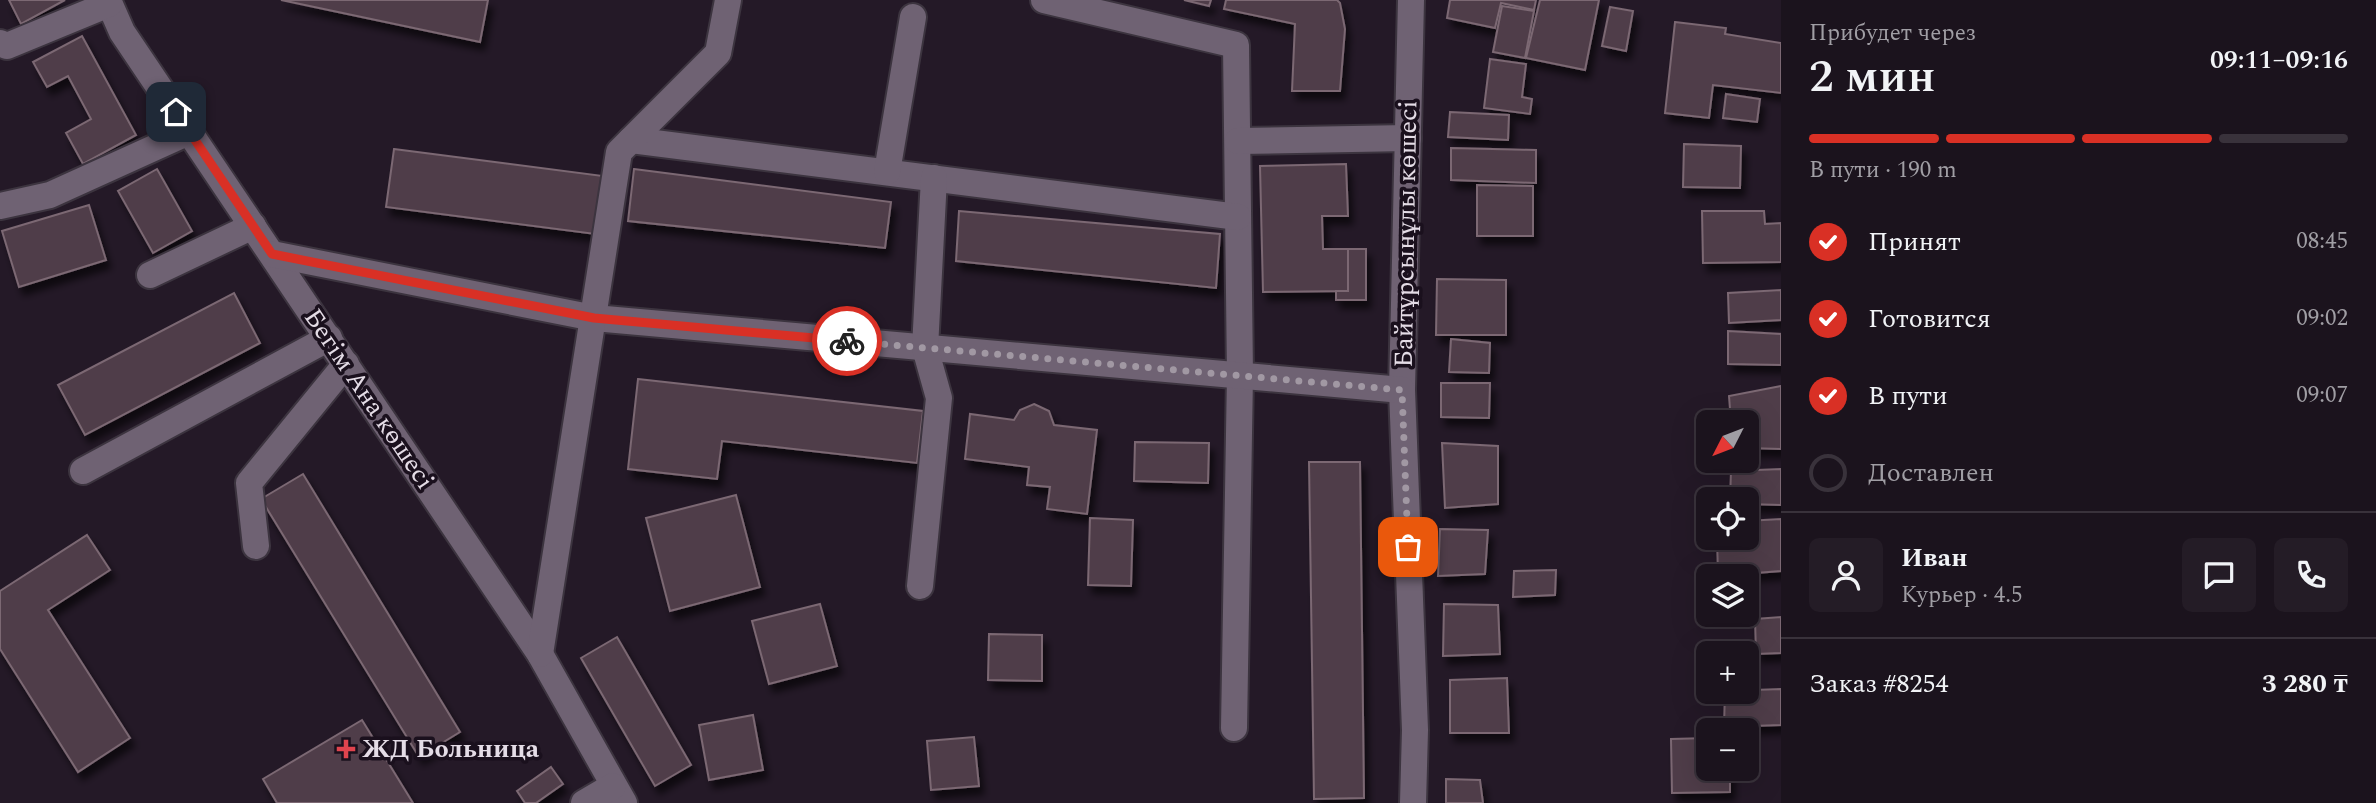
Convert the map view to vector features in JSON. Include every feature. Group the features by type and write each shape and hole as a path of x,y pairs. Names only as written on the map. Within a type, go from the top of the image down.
{"street":[{"path":"540,654 619,152 718,53 728,0"},
{"path":"1044,0 1236,45 1240,375 1234,728"},
{"name":"Байтұрсынұлы көшесі","path":"1411,0 1402,390 1415,730 1413,803"},
{"path":"0,43 7,46 109,2"},
{"name":"Бегім Ана көшесі","path":"109,2 122,32 540,654 618,794"},
{"path":"887,172 913,17"},
{"path":"0,205 50,195 189,132"},
{"path":"1238,141 1408,138"},
{"path":"631,140 1238,217"},
{"path":"920,586 939,398 925,348 934,178"},
{"path":"150,275 253,226"},
{"path":"272,254 594,318 1402,390"},
{"path":"83,471 329,338"},
{"path":"256,546 249,483 346,364"},
{"path":"584,803 618,794"}],"building":[{"path":"9,0 65,0 21,24"},
{"path":"281,0 488,0 480,42"},
{"path":"1184,0 1211,0 1209,6"},
{"path":"1226,0 1337,0 1345,29 1340,91 1292,91 1295,24 1224,9"},
{"path":"1450,0 1536,0 1534,10 1501,3 1495,28 1447,18"},
{"path":"1540,0 1599,0 1585,70 1526,58"},
{"path":"1502,6 1534,11 1525,58 1493,52"},
{"path":"1610,7 1633,11 1626,51 1602,46"},
{"path":"1675,22 1726,28 1725,34 1781,43 1781,93 1713,85 1709,118 1665,113"},
{"path":"82,36 136,135 83,164 66,133 91,119 68,76 47,87 33,62"},
{"path":"1490,59 1526,64 1522,97 1532,99 1530,114 1484,108"},
{"path":"1726,94 1760,99 1757,122 1723,118"},
{"path":"1450,112 1509,115 1508,140 1448,137"},
{"path":"1684,144 1741,146 1740,188 1683,187"},
{"path":"1451,148 1536,150 1536,183 1451,180"},
{"path":"394,149 603,176 595,234 386,207"},
{"path":"1346,164 1348,216 1322,216 1323,249 1348,249 1348,291 1263,292 1260,166"},
{"path":"157,169 192,231 153,253 118,191"},
{"path":"634,169 891,202 885,248 628,221"},
{"path":"1477,185 1533,186 1533,236 1477,236"},
{"path":"89,205 106,260 19,287 2,231"},
{"path":"959,211 1220,234 1216,288 956,261"},
{"path":"1702,211 1764,211 1765,224 1781,223 1781,262 1703,263"},
{"path":"1348,249 1366,249 1366,300 1336,300 1336,291 1348,291"},
{"path":"1437,279 1506,280 1506,335 1436,335"},
{"path":"1781,290 1781,320 1729,323 1728,293"},
{"path":"234,293 260,343 85,435 58,385"},
{"path":"1728,331 1781,334 1781,365 1728,364"},
{"path":"1451,339 1490,343 1489,373 1449,372"},
{"path":"638,379 923,411 917,463 722,441 717,479 628,469"},
{"path":"1441,383 1490,383 1489,418 1441,417"},
{"path":"1781,386 1781,449 1759,448 1759,410 1730,410 1729,396"},
{"path":"1034,404 1049,411 1054,425 1097,430 1087,514 1047,509 1050,487 1027,485 1029,467 965,459 970,414 1014,420 1020,410"},
{"path":"1135,442 1209,443 1208,483 1134,481"},
{"path":"1442,443 1498,446 1498,504 1445,508"},
{"path":"1309,462 1360,462 1364,798 1314,799"},
{"path":"1781,469 1781,505 1759,504 1759,487 1730,487 1731,473 1759,473 1759,470"},
{"path":"303,474 460,732 419,757 261,499"},
{"path":"736,495 760,587 670,611 646,518"},
{"path":"1090,518 1133,520 1131,586 1088,585"},
{"path":"1781,519 1781,571 1759,573 1759,564 1718,564 1717,550 1759,550 1759,520"},
{"path":"1440,529 1488,530 1485,574 1438,576"},
{"path":"87,535 110,570 48,610 130,738 78,772 0,649 0,591"},
{"path":"1556,570 1555,595 1513,597 1514,571"},
{"path":"820,604 837,666 769,684 752,621"},
{"path":"1444,604 1498,605 1500,654 1443,656"},
{"path":"1781,617 1781,653 1759,654 1755,627 1759,627 1759,619"},
{"path":"989,634 1042,635 1042,681 988,680"},
{"path":"617,637 691,765 655,786 581,658"},
{"path":"1507,678 1509,733 1450,733 1450,680"},
{"path":"1781,689 1781,725 1759,726 1759,718 1724,718 1725,704 1759,704 1759,690"},
{"path":"753,715 763,770 709,780 699,725"},
{"name":"ЖД Больница","path":"362,720 413,803 277,803 263,779"},
{"path":"974,737 979,786 931,790 927,741"},
{"path":"1696,738 1696,781 1730,781 1730,792 1672,793 1671,739"},
{"path":"551,767 563,784 536,803 525,803 517,791"},
{"path":"1446,779 1480,780 1483,803 1446,803"}],"way so far":[{"path":"847,341 1402,390 1408,547"}],"place":[{"name":"ЖД Больница","path":"346,749"}],"route":[{"path":"176,112 272,254 594,318 847,341"}]}
